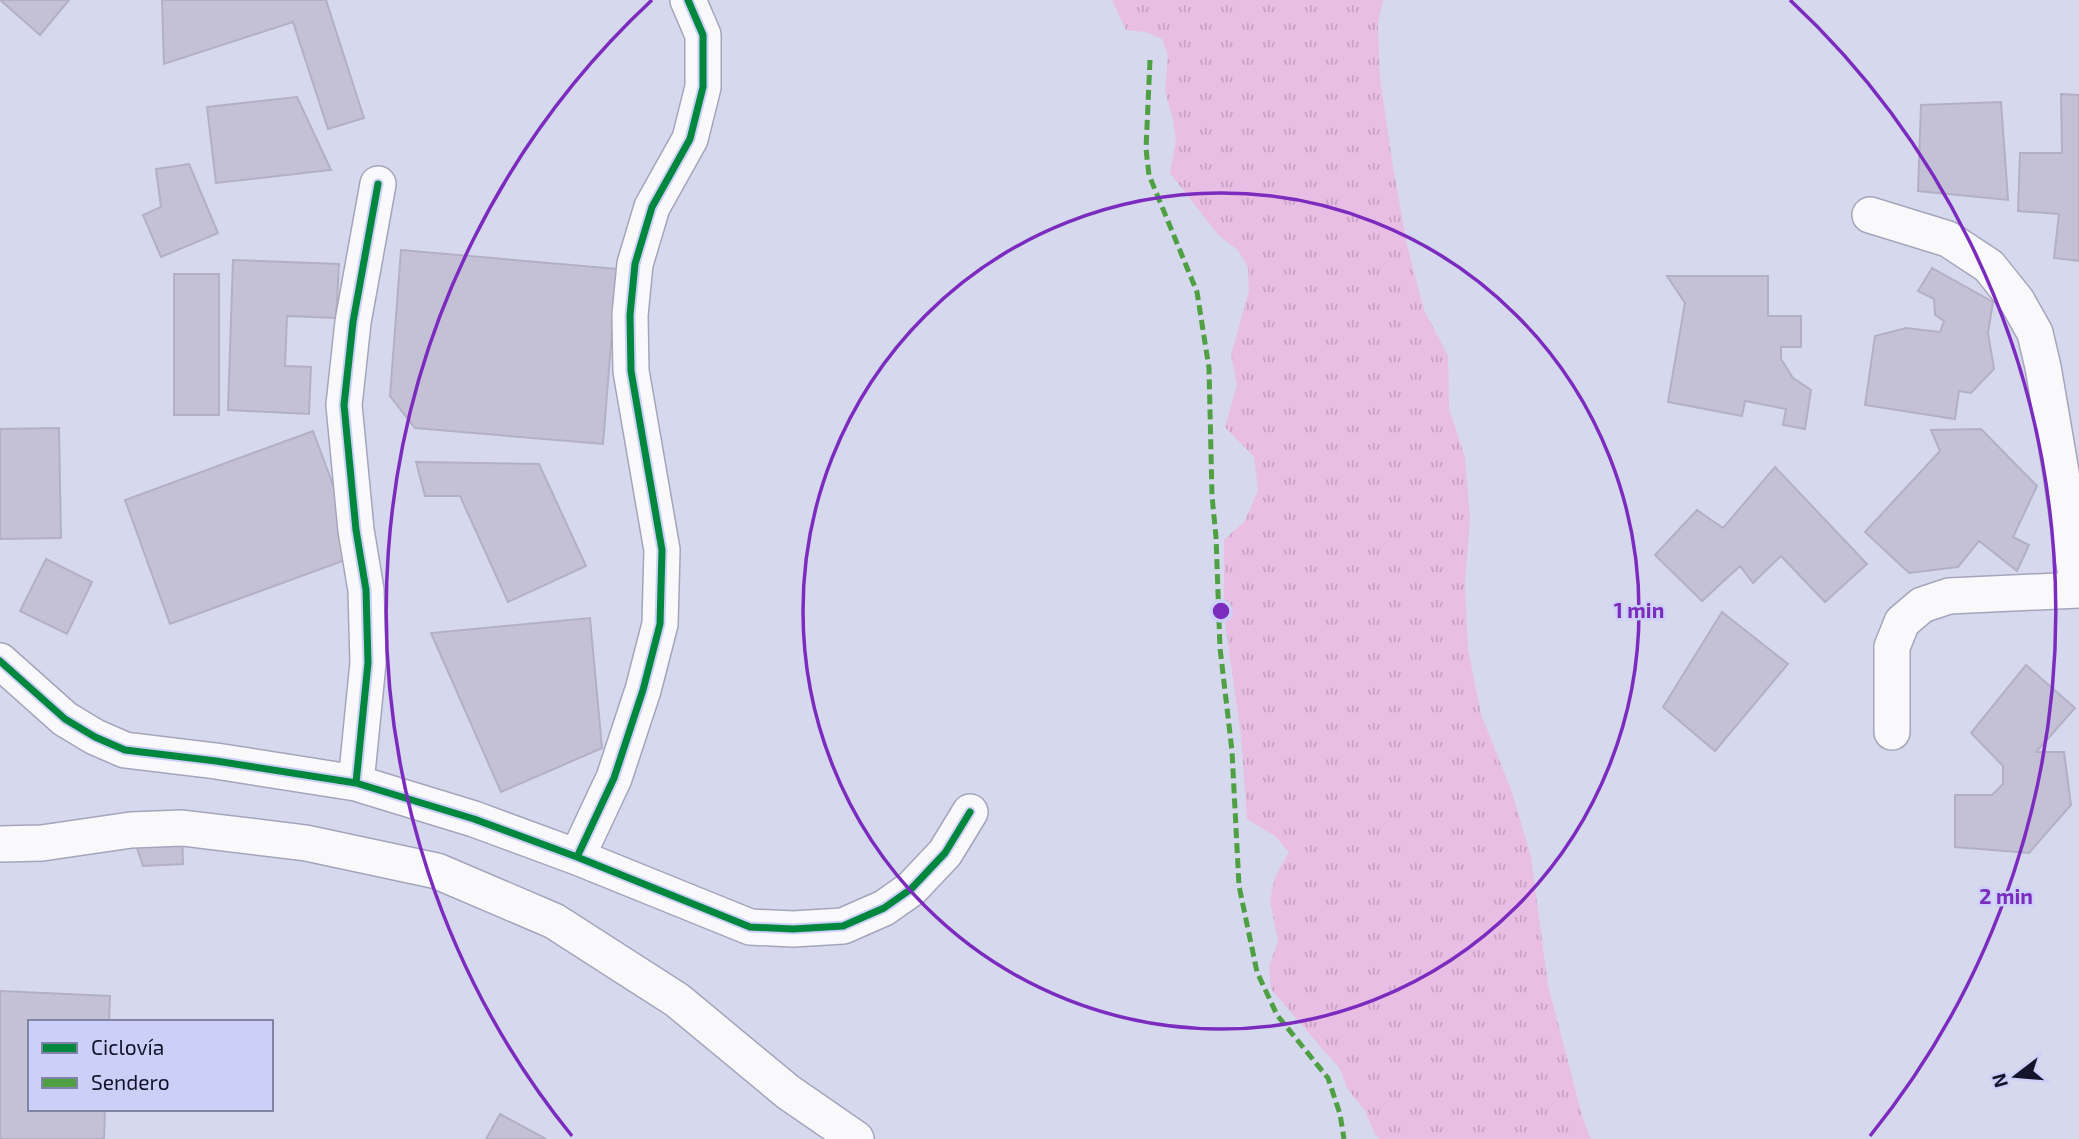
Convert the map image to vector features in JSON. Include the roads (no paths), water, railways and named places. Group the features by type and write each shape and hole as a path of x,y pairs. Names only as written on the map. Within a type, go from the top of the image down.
{"street":[{"path":"578,857 614,778 643,690 660,624 662,550 631,371 630,315 635,264 652,207 690,139 703,88 703,35 688,0"},
{"path":"356,783 368,675 368,639 366,590 356,530 344,405 353,322 378,184"},
{"path":"1870,215 1948,239 1989,265 2017,300 2035,333 2043,366 2078,590 1949,596 1922,605 1902,622 1892,647 1892,732"},
{"path":"0,661 65,719 124,750 240,764 356,783 474,819 578,857 750,927 793,929 843,926 884,908 911,889 945,853 970,812"},
{"path":"0,844 42,843 131,830 182,828 306,843 437,871 554,921 677,1000 789,1092 856,1139"}]}
